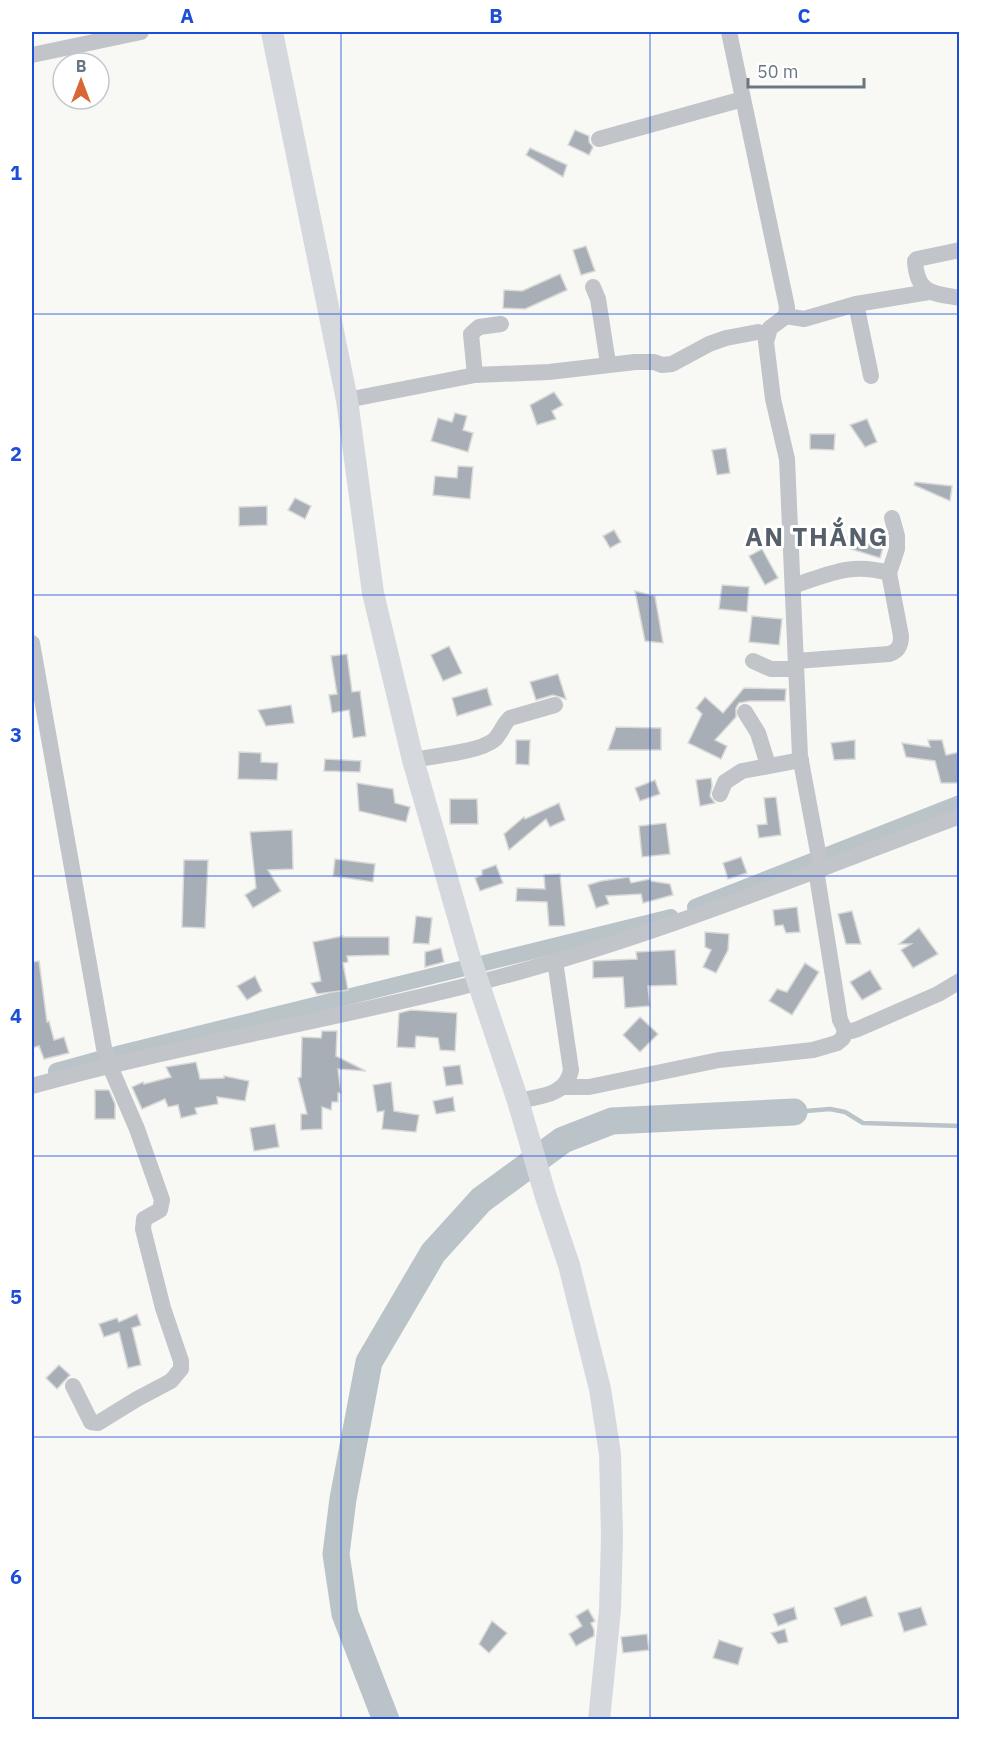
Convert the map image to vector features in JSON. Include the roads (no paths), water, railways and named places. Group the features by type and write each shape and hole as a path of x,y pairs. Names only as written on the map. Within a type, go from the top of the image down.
{"street":[{"path":"32,55 141,32"},
{"path":"272,32 347,400 373,593 413,760 475,973 518,1101 568,1265 600,1389 610,1454 612,1536 610,1610 599,1719"},
{"path":"729,32 787,307 786,316"},
{"path":"599,139 743,99"},
{"path":"929,292 919,282 915,261 960,250"},
{"path":"592,287 598,300 608,363"},
{"path":"518,1101 545,1095 564,1087 589,1087 719,1060 813,1050 837,1043 843,1038 845,1030 840,1020 818,869 818,848 801,760 787,459 773,399 766,334 786,316 804,319 856,304 929,292 960,298"},
{"path":"856,304 871,376"},
{"path":"475,375 471,334 479,327 501,324"},
{"path":"347,400 475,375 549,372 608,363 672,364 726,338 758,332 766,334"},
{"path":"753,661 771,669 889,654 898,650 901,636 889,573 897,549 897,536 892,518"},
{"path":"793,586 836,571 854,568 870,568 889,573"},
{"path":"32,643 107,1056 137,1129 162,1200 160,1210 144,1219 143,1228 163,1308 182,1361 181,1369 171,1381 98,1423 90,1422 73,1386"},
{"path":"413,760 478,748 496,739 505,722 510,718 555,705"},
{"path":"745,712 758,733 768,765"},
{"path":"720,794 725,782 742,771 801,760"},
{"path":"32,1086 107,1056 475,973 555,961 674,925 960,816"},
{"path":"555,961 571,1070 569,1080 564,1087"},
{"path":"845,1030 858,1029 960,981"}],"waterway":[{"path":"695,907 960,803"},
{"path":"56,1071 671,917"},
{"path":"794,1112 830,1109 845,1112 863,1123 960,1126"},
{"path":"386,1720 345,1614 336,1554 343,1499 369,1362 433,1253 481,1200 563,1140 612,1121 794,1112"}],"district":[{"name":"AN THẮNG","path":"817,537"}]}
